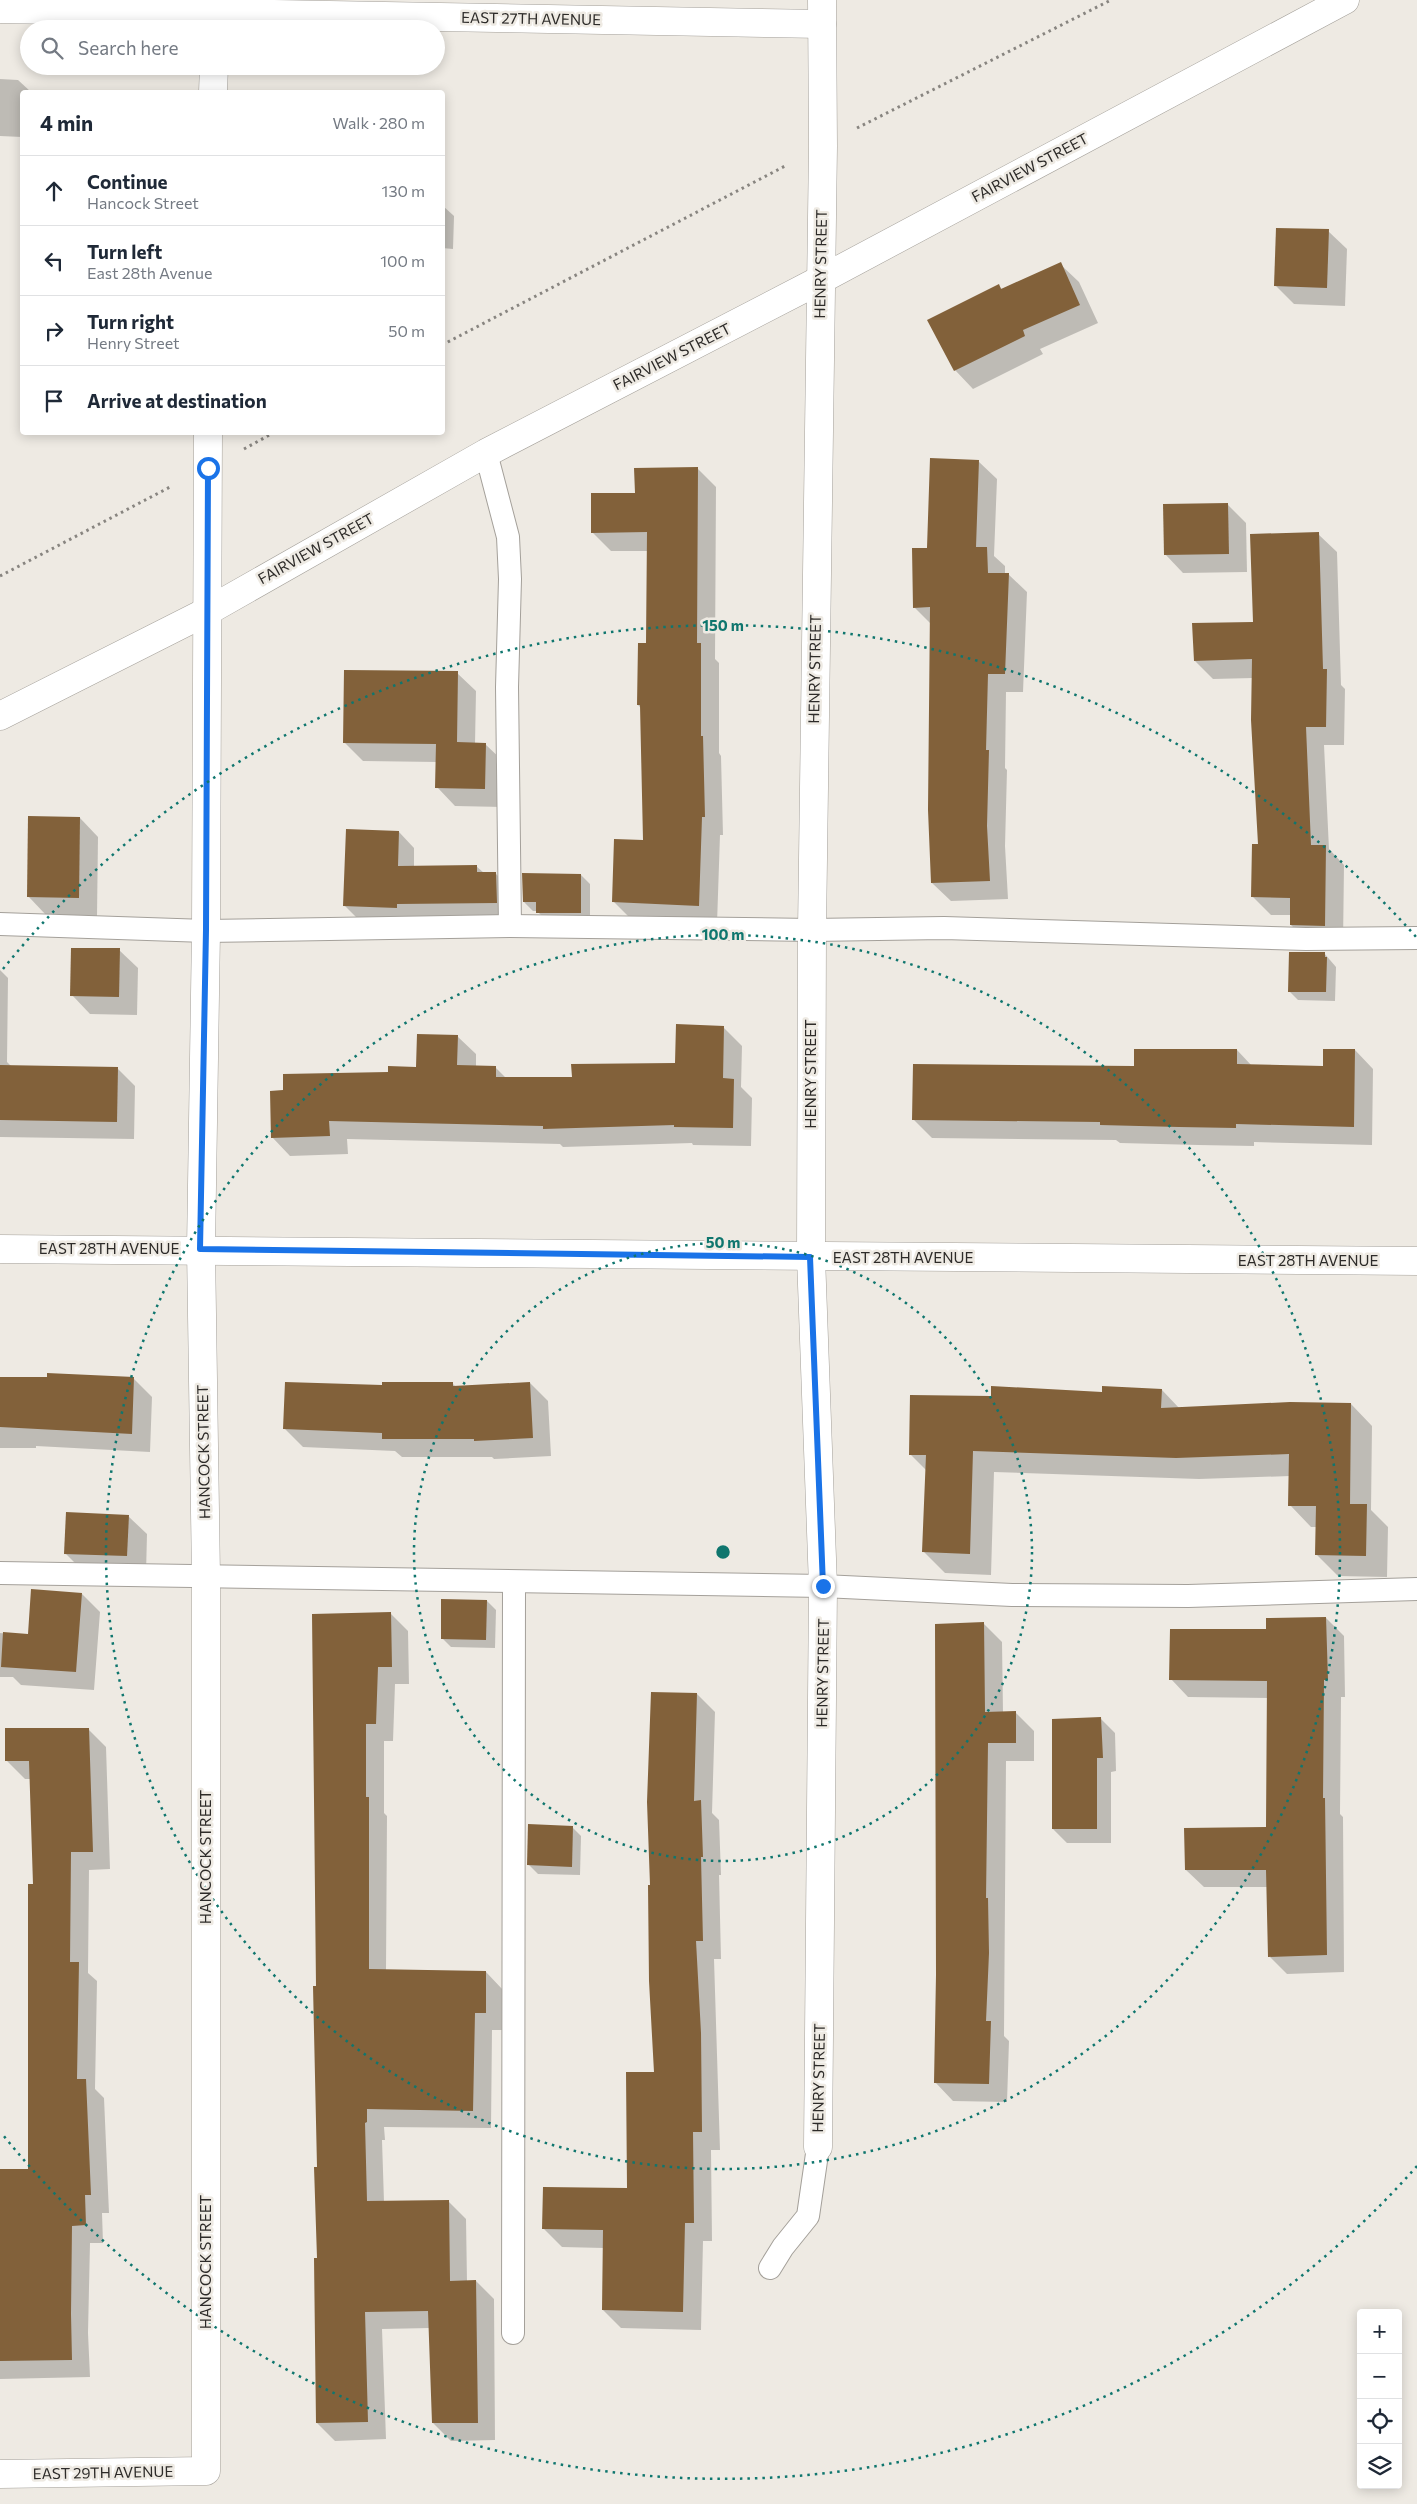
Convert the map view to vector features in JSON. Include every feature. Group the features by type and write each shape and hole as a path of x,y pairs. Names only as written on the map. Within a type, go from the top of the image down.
{"street":[{"name":"FAIRVIEW STREET","path":"0,716 206,612 486,454 820,280 1345,0"},
{"name":"EAST 27TH AVENUE","path":"0,10 214,14 822,12"},
{"name":"HENRY STREET","path":"818,2147 823,1586 810,1257 812,930 823,146 822,12"},
{"path":"213,90 214,75"},
{"name":"HANCOCK STREET","path":"206,2471 206,1577 200,1249 206,930 208,435"},
{"name":"EAST 28TH AVENUE","path":"0,1249 200,1249 1417,1262"},
{"name":"EAST 29TH AVENUE","path":"0,2474 206,2471"}],"lane":[{"path":"486,454 508,537 510,579 507,687 510,926"},
{"path":"0,924 206,930 510,926 812,930 944,928 1306,940 1417,938"},
{"path":"0,1573 823,1586 1012,1595 1188,1596 1417,1589"},
{"path":"512,2333 514,1582"},
{"path":"770,2268 783,2247 808,2216 818,2147"}],"path":[{"path":"445,343 823,146 1111,0"},
{"path":"0,576 269,435"}],"building":[{"path":"1276,228 1329,229 1327,288 1274,286"},
{"path":"1061,262 1080,305 1023,330 1025,336 954,371 927,320 999,284 1001,289"},
{"path":"930,458 979,460 976,547 987,547 988,573 1009,573 1005,674 988,674 986,750 989,750 987,826 990,881 931,883 928,810 930,607 913,608 912,548 927,548"},
{"path":"698,467 697,643 701,643 701,736 703,736 705,817 702,817 699,906 612,902 614,839 643,840 640,705 637,705 638,643 646,643 647,532 591,533 591,493 635,493 634,468"},
{"path":"1228,503 1229,554 1164,555 1163,504"},
{"path":"1319,532 1323,669 1327,669 1326,727 1306,727 1311,845 1326,845 1325,926 1290,925 1290,898 1251,897 1252,844 1258,844 1251,720 1252,659 1194,661 1192,623 1253,622 1250,534"},
{"path":"344,670 458,671 457,742 486,743 485,789 435,788 436,744 343,743"},
{"path":"28,816 80,817 79,898 27,897"},
{"path":"346,829 399,831 398,866 477,865 477,872 496,872 497,903 397,904 397,908 343,906"},
{"path":"522,873 581,874 581,913 536,913 536,902 523,902"},
{"path":"71,948 120,948 119,997 70,996"},
{"path":"1289,952 1325,952 1325,957 1327,957 1326,992 1288,992"},
{"path":"676,1024 724,1026 723,1078 734,1079 733,1128 674,1127 674,1125 543,1129 543,1126 329,1121 330,1136 271,1138 270,1091 283,1090 283,1074 388,1072 388,1066 416,1067 417,1034 458,1035 457,1065 496,1066 496,1077 572,1077 571,1064 675,1063"},
{"path":"1134,1049 1237,1049 1237,1064 1323,1066 1323,1049 1355,1049 1354,1127 1236,1124 1236,1128 1100,1125 1100,1122 912,1120 913,1064 1134,1066"},
{"path":"0,1065 118,1067 117,1122 0,1120"},
{"path":"47,1373 134,1377 132,1434 0,1427 0,1377 47,1377"},
{"path":"285,1382 382,1385 382,1382 453,1382 453,1386 530,1382 533,1438 474,1441 474,1439 382,1439 382,1433 283,1429"},
{"path":"991,1386 1102,1392 1102,1386 1162,1389 1161,1408 1290,1402 1351,1403 1350,1504 1367,1504 1366,1556 1315,1555 1316,1506 1288,1506 1289,1454 1176,1458 973,1451 970,1554 922,1552 926,1455 909,1455 910,1395 991,1396"},
{"path":"66,1512 129,1515 127,1556 64,1554"},
{"path":"31,1589 82,1593 76,1672 1,1667 3,1632 28,1634"},
{"path":"441,1599 487,1600 486,1640 441,1639"},
{"path":"391,1612 392,1667 378,1667 376,1724 366,1724 366,1797 369,1797 369,1969 486,1971 486,2013 475,2013 473,2111 367,2109 367,2122 365,2123 367,2201 449,2200 450,2281 476,2280 478,2423 432,2423 428,2311 365,2312 368,2422 316,2423 314,2258 317,2258 314,2167 317,2167 313,1986 316,1986 312,1614"},
{"path":"1326,1617 1328,1680 1324,1680 1323,1798 1325,1798 1327,1955 1268,1957 1266,1870 1185,1870 1184,1828 1266,1827 1267,1681 1169,1680 1170,1629 1266,1629 1266,1618"},
{"path":"984,1622 985,1712 1016,1711 1016,1743 988,1743 986,1898 988,1898 989,1953 986,2021 991,2021 989,2084 934,2083 936,1975 935,1624"},
{"path":"651,1692 697,1693 694,1801 701,1800 703,1857 701,1857 703,1941 696,1941 701,2033 702,2132 693,2132 694,2223 685,2223 683,2312 602,2310 603,2230 542,2229 543,2187 627,2188 626,2072 654,2072 649,1981 648,1885 650,1885 647,1802"},
{"path":"1101,1717 1103,1758 1097,1758 1097,1829 1052,1829 1052,1719"},
{"path":"5,1728 89,1728 93,1852 71,1852 70,1962 79,1962 77,2079 86,2079 91,2195 85,2195 86,2225 72,2226 72,2360 0,2361 0,2169 28,2169 28,1884 33,1884 29,1761 5,1761"},
{"path":"528,1824 573,1826 572,1867 527,1865"}],"route":[{"path":"208,468 206,930 200,1249 810,1257 823,1586"}]}
